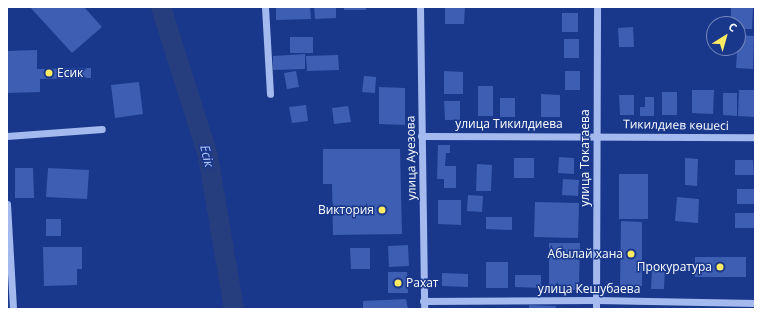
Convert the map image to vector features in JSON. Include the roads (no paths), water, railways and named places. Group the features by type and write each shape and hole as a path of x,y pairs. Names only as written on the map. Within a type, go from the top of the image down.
{"street":[{"path":"265,7 270,94"},
{"name":"улица Ауезова","path":"420,7 424,309"},
{"name":"улица Токатаева","path":"596,7 596,309"},
{"path":"7,136 102,129"},
{"name":"улица Тикилдиева","path":"421,136 596,135"},
{"name":"Тикилдиев көшесі","path":"596,135 755,137"},
{"path":"7,204 13,309"},
{"name":"улица Кешубаева","path":"423,301 596,300 755,303"}],"waterway":[{"name":"Есік","path":"161,7 208,156 234,309"}],"place":[{"name":"Есик","path":"49,73"},
{"name":"Виктория","path":"382,210"},
{"name":"Абылай хана","path":"631,254"},
{"name":"Прокуратура","path":"720,267"},
{"name":"Рахат","path":"398,283"}]}
